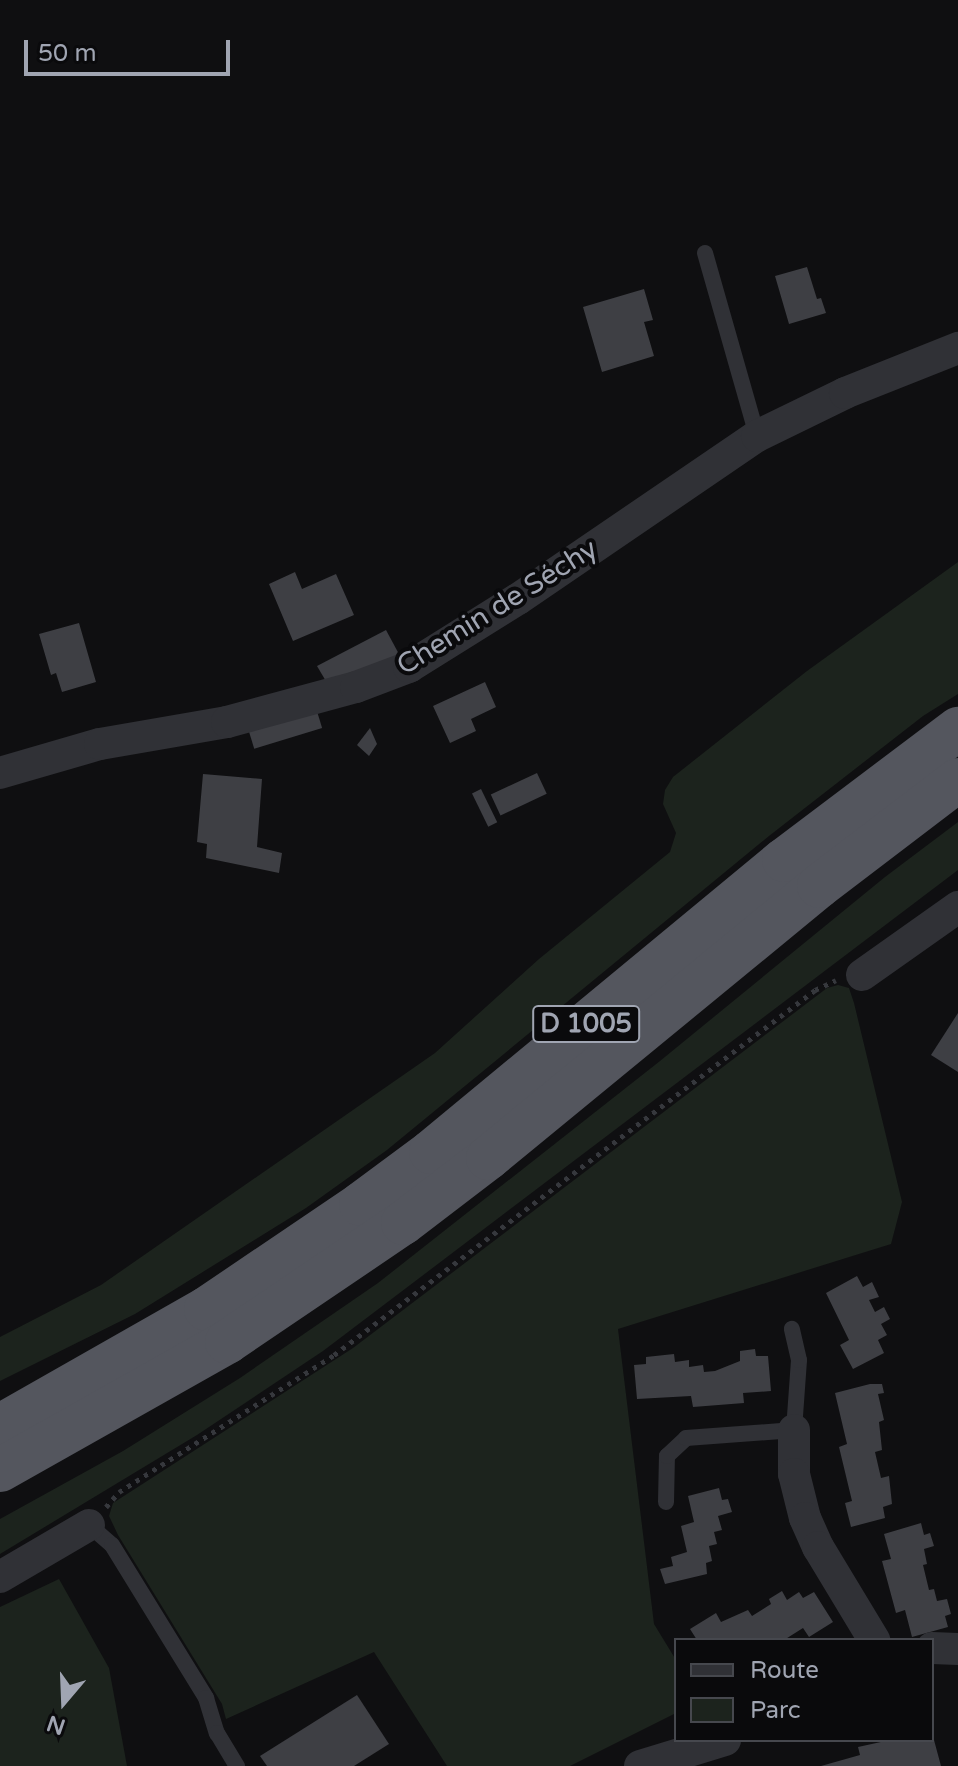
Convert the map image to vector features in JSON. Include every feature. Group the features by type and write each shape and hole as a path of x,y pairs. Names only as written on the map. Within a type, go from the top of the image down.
{"highway":[{"name":"D 1005","path":"0,1426 206,1309 361,1204 431,1152 784,860 958,729"},
{"name":"D 1005","path":"0,1470 227,1342 403,1223 500,1149 819,886 958,780"}],"street":[{"name":"Chemin de Séchy","path":"0,773 100,744 227,722 356,687 409,667 518,599 757,436 845,393 958,348"},
{"path":"862,975 958,907"},
{"path":"794,1430 794,1474 805,1518 818,1547 873,1638"},
{"path":"0,1577 89,1525"},
{"path":"934,1648 958,1649"},
{"path":"640,1766 718,1742"}],"lane":[{"path":"705,253 757,436"},
{"path":"666,1502 667,1456 686,1438 794,1430 799,1360 792,1329"},
{"path":"89,1525 112,1545 198,1685 211,1709 217,1733 237,1766"}],"path":[{"path":"89,1525 119,1492 334,1355 815,990 827,983 862,975"}],"green space":[{"path":"958,562 958,694 923,716 769,836 387,1150 306,1208 135,1314 0,1381 0,1337 101,1285 435,1053 539,959 670,852 676,833 663,804 665,790 673,777 807,671"},
{"path":"958,822 958,870 323,1351 197,1435 0,1554 0,1519 123,1451 240,1378 378,1283"},
{"path":"838,985 849,988 854,1003 902,1202 891,1244 618,1329 654,1624 674,1657 674,1714 570,1766 447,1766 374,1652 226,1719 222,1704 118,1535 109,1516 113,1503 353,1348 827,988"},
{"path":"59,1579 109,1668 127,1766 0,1766 0,1607"}],"building":[{"path":"807,267 817,299 821,298 826,313 789,324 775,276"},
{"path":"644,289 653,320 644,322 654,356 602,372 583,307"},
{"path":"295,572 302,589 336,574 354,615 293,641 269,584"},
{"path":"79,623 96,682 62,692 56,673 51,675 39,634"},
{"path":"386,630 400,656 327,683 317,666"},
{"path":"485,682 496,707 471,719 476,731 450,743 433,706"},
{"path":"316,708 322,728 254,749 248,729"},
{"path":"370,728 377,744 369,756 357,745"},
{"path":"537,773 547,794 500,815 491,795"},
{"path":"203,774 262,779 257,847 282,853 279,873 206,858 207,844 197,842"},
{"path":"481,789 497,822 488,827 472,793"},
{"path":"958,1013 958,1072 931,1055"},
{"path":"857,1276 863,1287 872,1282 879,1297 869,1300 875,1312 884,1307 890,1319 881,1324 887,1335 878,1340 884,1353 853,1369 840,1345 849,1340 826,1293"},
{"path":"755,1349 756,1356 768,1356 771,1391 743,1393 744,1403 693,1407 691,1396 637,1399 634,1365 646,1364 646,1357 674,1354 675,1362 689,1360 689,1367 703,1365 704,1372 740,1361 740,1351"},
{"path":"882,1384 884,1393 878,1394 884,1420 879,1422 882,1450 875,1452 881,1478 889,1476 892,1504 883,1507 885,1518 851,1527 845,1503 852,1501 839,1447 847,1444 835,1393"},
{"path":"719,1488 722,1500 728,1499 732,1512 718,1516 722,1530 714,1532 717,1544 709,1546 712,1561 706,1563 707,1574 665,1584 660,1569 673,1566 671,1557 687,1552 681,1526 694,1522 688,1496"},
{"path":"921,1523 924,1535 930,1533 934,1546 924,1549 927,1564 923,1565 929,1590 934,1589 937,1601 947,1599 951,1614 945,1616 948,1627 912,1637 905,1610 896,1613 882,1561 891,1559 884,1534"},
{"path":"782,1591 787,1600 799,1592 803,1598 814,1592 833,1622 809,1637 803,1628 787,1638 696,1638 690,1629 716,1613 721,1622 748,1610 752,1616 771,1604 769,1599"},
{"path":"357,1695 389,1744 354,1766 267,1766 260,1756"},
{"path":"934,1740 941,1766 821,1766 860,1755 858,1747 881,1742"}]}
